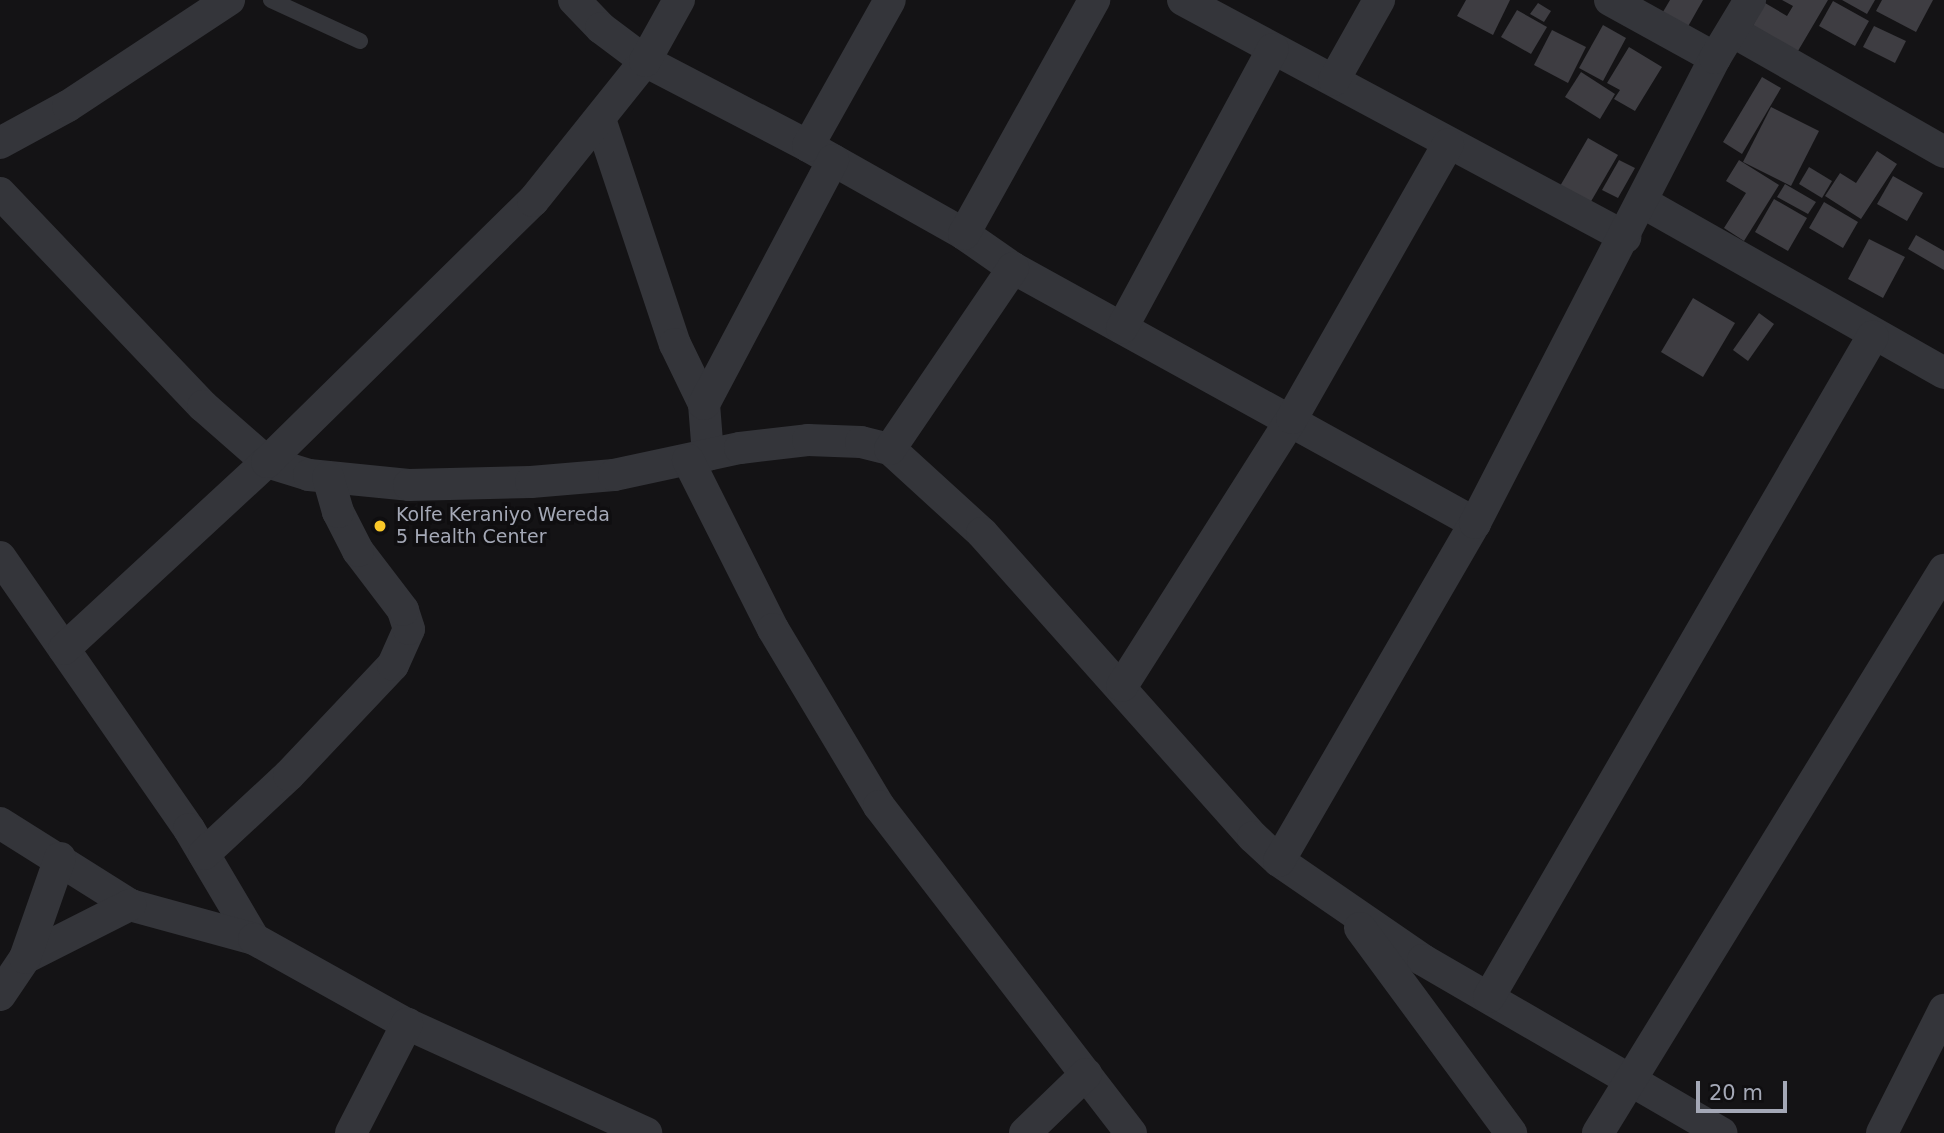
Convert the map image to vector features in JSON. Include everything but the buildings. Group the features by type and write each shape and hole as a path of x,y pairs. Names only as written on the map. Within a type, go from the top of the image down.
{"street":[{"path":"0,143 68,106 229,0"},
{"path":"574,0 601,28 645,61 820,153 964,234 1013,268 1292,418 1475,523"},
{"path":"64,649 267,463 533,201 645,61 679,0"},
{"path":"890,0 704,404 698,457 773,629 879,806 1131,1133"},
{"path":"964,234 1094,0"},
{"path":"1183,0 1625,237"},
{"path":"1334,80 1379,0"},
{"path":"1610,0 1715,58"},
{"path":"1279,861 1475,523 1625,237 1715,58 1750,0"},
{"path":"1732,32 1944,152"},
{"path":"1122,328 1273,49"},
{"path":"600,119 675,344 704,404"},
{"path":"1122,686 1292,418 1448,144"},
{"path":"0,193 130,333 267,463 328,477 409,485 531,482 614,475 698,457 808,440 861,442 890,449 982,533 1279,861 1348,911 1722,1133"},
{"path":"1642,202 1873,336 1944,373"},
{"path":"890,449 1013,268"},
{"path":"1489,997 1873,336"},
{"path":"204,854 289,775 393,665 409,629 404,610 358,551 338,512 328,477"},
{"path":"0,557 204,854 254,939"},
{"path":"1598,1133 1629,1078 1944,570"},
{"path":"0,823 60,858 130,905 254,939 407,1024 646,1133"},
{"path":"0,995 24,958 60,858"},
{"path":"24,958 130,905"},
{"path":"1348,911 1511,1133"},
{"path":"1882,1133 1944,1010"},
{"path":"351,1133 407,1024"},
{"path":"1025,1133 1086,1074"}],"lane":[{"path":"271,0 360,41"}],"place":[{"name":"Kolfe Keraniyo Wereda 5 Health Center","path":"380,526"}]}
